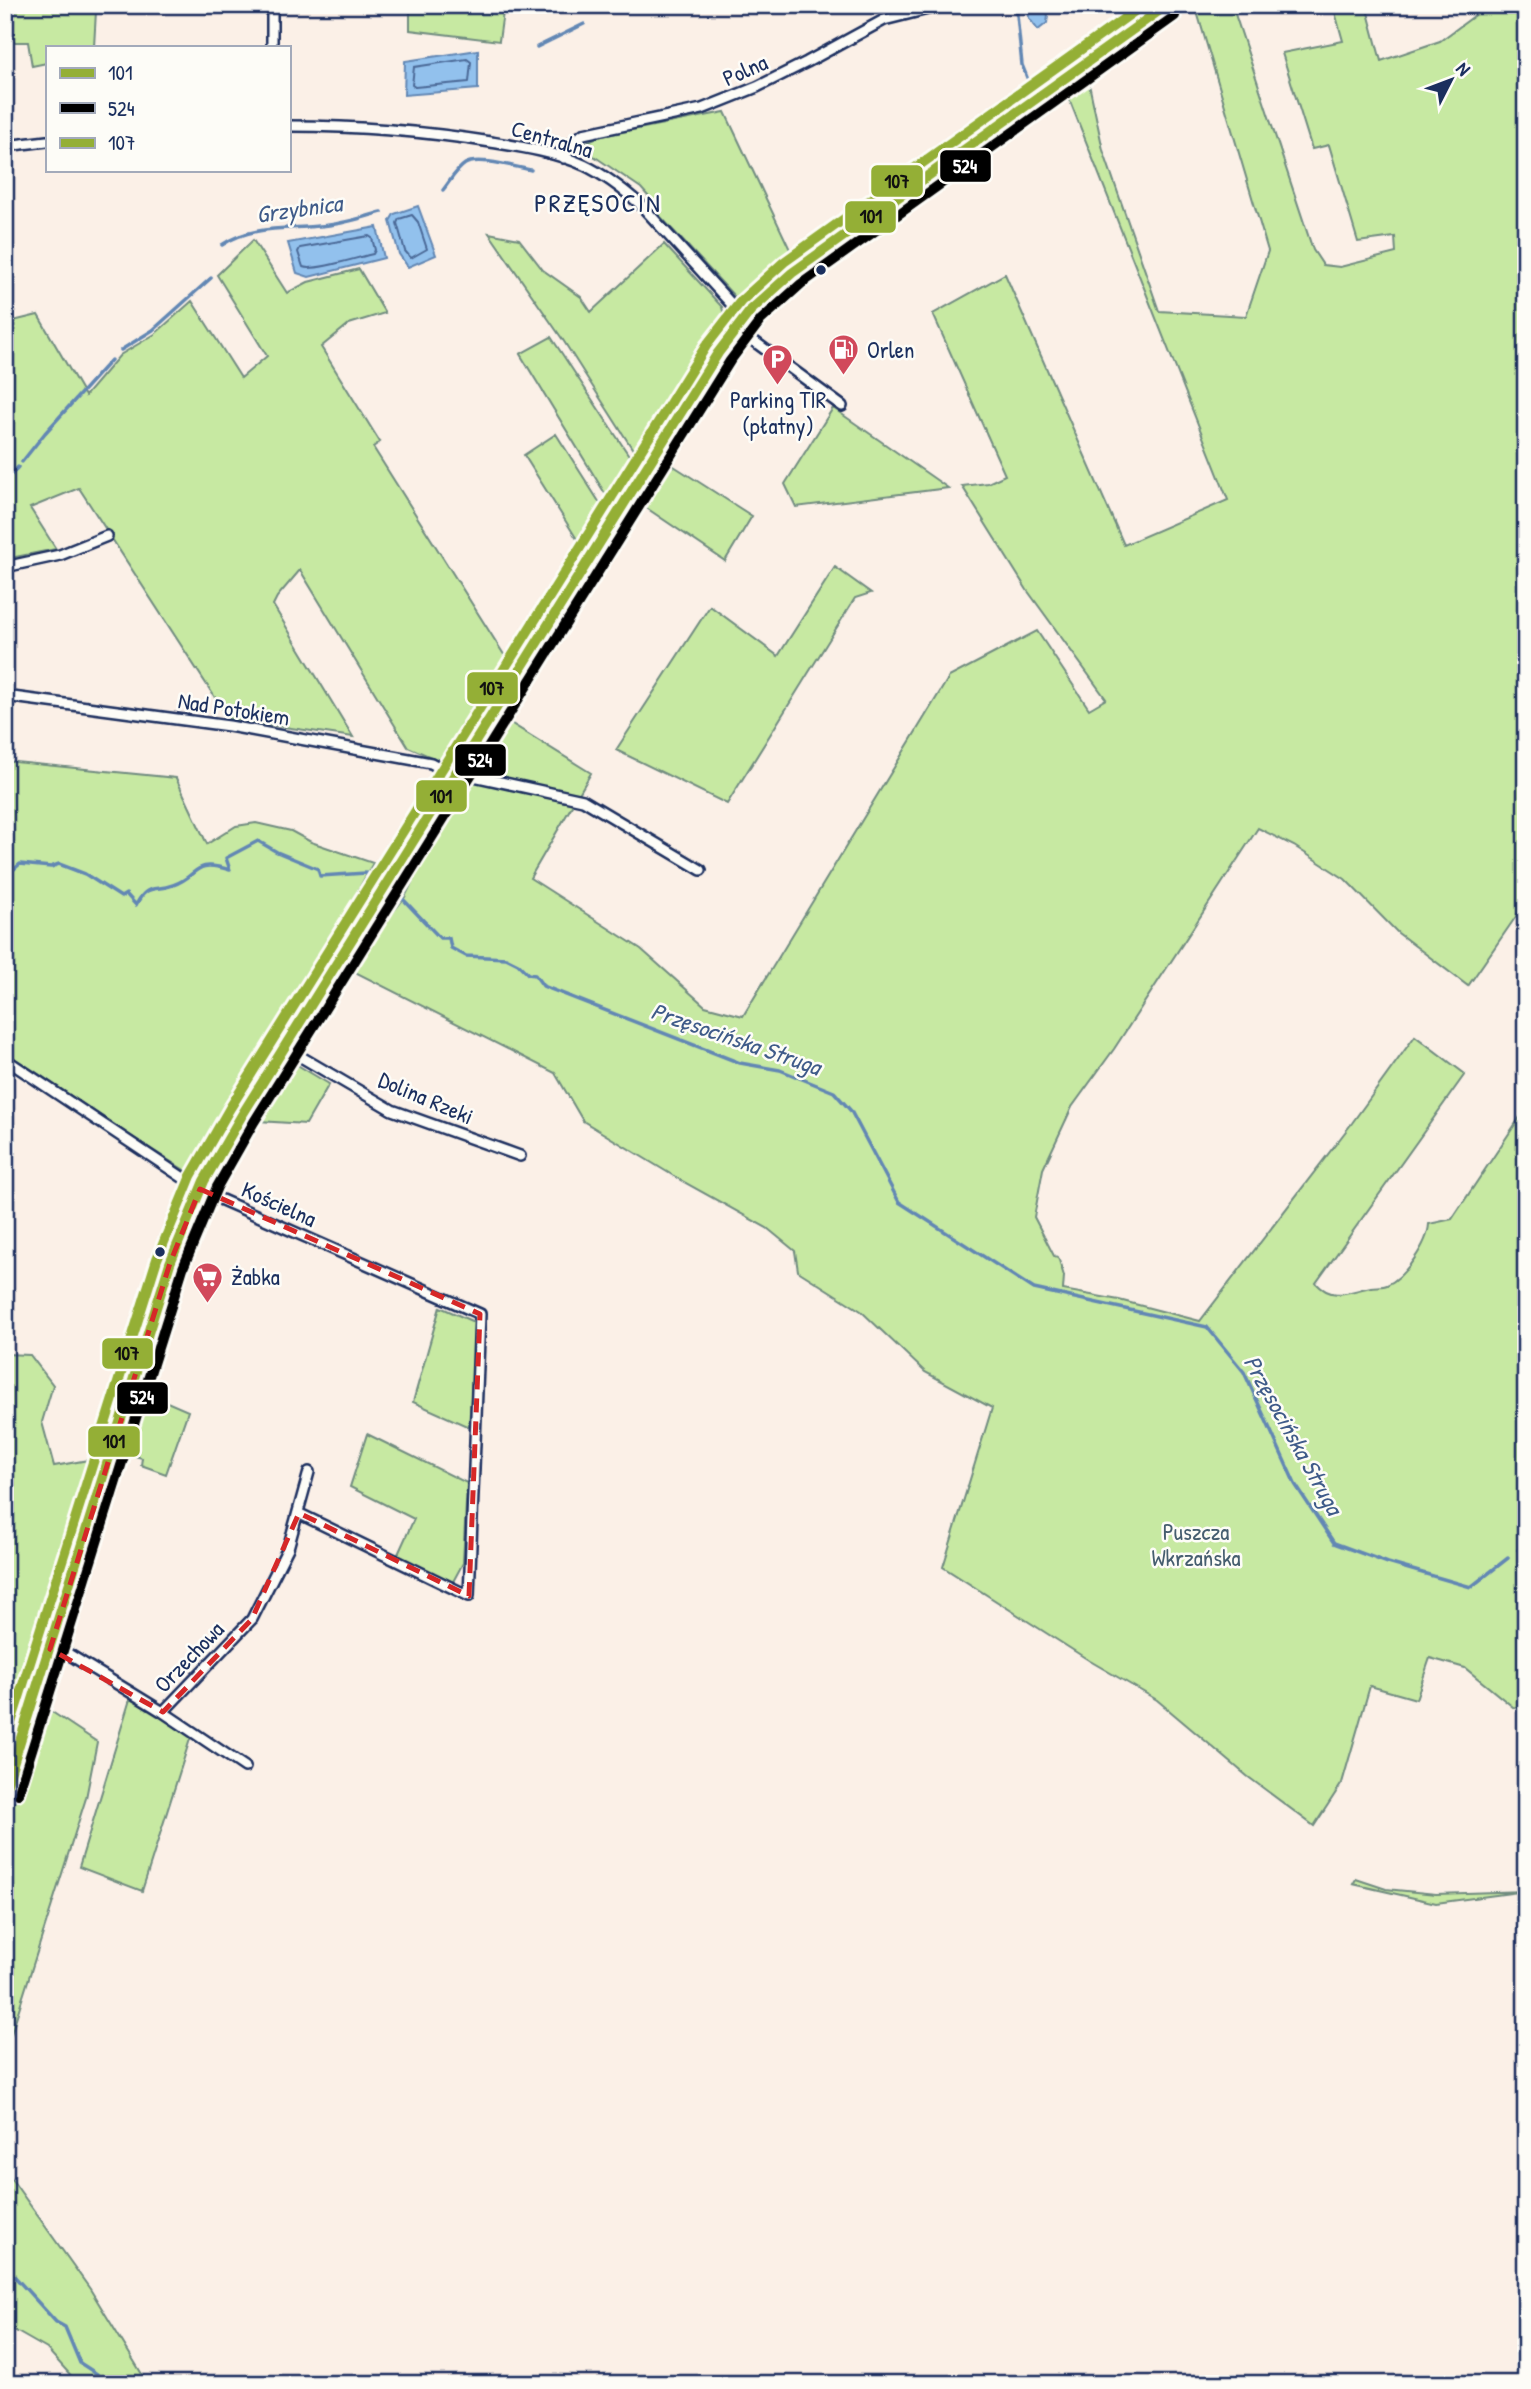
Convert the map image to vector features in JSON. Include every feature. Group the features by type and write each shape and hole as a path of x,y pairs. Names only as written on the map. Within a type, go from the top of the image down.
{"street":[{"path":"272,5 272,46"},
{"name":"Polna","path":"564,158 569,146 583,134 702,109 757,87 884,20 944,5"},
{"path":"5,1790 170,1264 201,1189 226,1142 284,1047 714,358 740,323 769,292 804,264 1167,5"},
{"name":"Centralna","path":"290,126 436,132 539,151 596,171 641,205 740,323 842,406"},
{"path":"5,146 46,142"},
{"path":"5,567 60,555 107,536"},
{"name":"Nad Potokiem","path":"5,696 229,726 431,763 453,775 469,775 583,800 701,870"},
{"name":"Dolina Rzeki","path":"284,1047 392,1110 520,1156"},
{"name":"Kościelna","path":"5,1059 201,1189 480,1314 469,1596 298,1513"},
{"name":"Orzechowa","path":"50,1649 70,1655 163,1712 251,1619 288,1548 309,1472"},
{"path":"163,1712 245,1767"}],"highlighted area":[{"path":"200,1189 480,1314 471,1571 469,1596 299,1513 252,1619 163,1712 50,1649 170,1263"}],"green space":[{"path":"5,5 175,5 96,11 94,46 46,46 46,63 32,66 28,42 5,42"},
{"path":"410,5 504,5 499,41 410,30"},
{"name":"Puszcza Wkrzańska","path":"1195,5 1232,5 1313,250 1323,265 1340,267 1396,253 1395,237 1358,242 1329,145 1312,149 1282,53 1343,41 1333,5 1366,5 1381,61 1440,41 1489,5 1526,5 1526,902 1468,986 1398,933 1345,879 1294,846 1258,828 1114,1049 1072,1107 1043,1169 1034,1217 1054,1256 1058,1257 1064,1276 1063,1290 1119,1300 1200,1321 1352,1123 1415,1036 1465,1074 1316,1283 1322,1289 1335,1294 1385,1286 1401,1275 1414,1259 1425,1240 1429,1224 1452,1219 1526,1108 1526,1709 1513,1707 1465,1668 1430,1658 1416,1699 1370,1686 1342,1783 1314,1826 1247,1776 1157,1700 1090,1661 943,1567 992,1408 925,1372 861,1311 798,1271 795,1251 767,1228 682,1181 583,1121 555,1073 349,969 405,897 424,858 507,721 591,773 530,878 641,949 705,1006 743,1016 949,677 1037,631 1089,709 1106,699 1027,590 962,486 988,483 1005,475 933,314 1005,274 1124,545 1228,500 1068,96 1093,76 1089,84 1103,150 1159,311 1246,316 1268,251"},
{"path":"725,112 794,258 745,296 734,296 648,203 648,196 641,188 579,146 597,137"},
{"path":"489,233 519,239 543,270 581,297 591,312 664,244 722,307 726,323 683,380 637,456 563,340"},
{"path":"253,240 287,293 308,282 359,269 385,313 349,324 321,347 380,442 373,447 508,661 445,763 408,747 300,570 273,605 353,737 229,719 79,488 30,508 56,549 5,559 5,323 38,315 85,396 120,355 155,334 192,301 241,378 267,356 217,275"},
{"path":"551,337 632,460 609,500 520,354"},
{"path":"833,408 948,488 796,507 785,484"},
{"path":"556,434 603,508 580,544 524,455"},
{"path":"666,461 752,516 725,561 639,503"},
{"path":"835,567 871,593 855,598 727,804 616,750 710,606 778,656"},
{"path":"5,761 176,778 207,844 236,826 256,823 291,831 311,842 373,863 321,957 271,1035 191,1174 5,1052"},
{"path":"294,1063 329,1084 306,1124 259,1121"},
{"path":"440,1307 476,1323 469,1427 413,1402"},
{"path":"5,1354 30,1355 53,1385 42,1422 54,1466 94,1459 96,1466 5,1735"},
{"path":"144,1392 188,1411 166,1474 141,1465 142,1458 125,1453"},
{"path":"367,1434 467,1483 463,1563 448,1591 394,1563 414,1519 350,1487"},
{"path":"131,1696 191,1736 142,1891 79,1867"},
{"path":"46,1708 97,1742 86,1798 5,2053 5,1829"},
{"path":"1356,1879 1386,1889 1436,1894 1526,1891 1436,1903 1353,1884"},
{"path":"5,2170 90,2289 148,2384 75,2384 75,2380 47,2349 5,2325"}],"water":[{"path":"1031,5 1044,5 1048,16 1047,23 1038,30 1029,18 1028,9"},
{"path":"478,50 478,89 404,95 405,61"},
{"path":"418,206 436,255 408,267 399,254 390,221 394,214"},
{"path":"377,227 384,258 309,277 297,273 288,243"}],"waterway":[{"path":"1016,5 1022,65 1032,90"},
{"name":"Grzybnica","path":"537,47 584,24"},
{"name":"Grzybnica","path":"443,190 459,169 471,162 496,163 531,170"},
{"name":"Grzybnica","path":"222,245 233,238 259,231 335,224 382,212"},
{"name":"Grzybnica","path":"121,350 153,330 211,278"},
{"name":"Grzybnica","path":"22,462 111,360"},
{"name":"Grzybnica","path":"5,487 18,467"},
{"name":"Przęsocińska Struga","path":"5,869 13,870 20,864 51,867 59,864 85,874 121,897 126,894 136,905 148,891 182,881 202,867 230,870 226,858 258,841 318,869 320,876 366,873 374,878"},
{"name":"Przęsocińska Struga","path":"393,892 440,938 449,938 451,948 466,956 506,958 518,964 528,974 535,975 543,986 740,1063 780,1070 834,1092 851,1111 899,1202 1034,1289 1207,1327 1244,1372 1295,1484 1334,1543 1388,1563 1471,1587 1508,1558"},
{"name":"Przęsocińska Struga","path":"1518,1550 1526,1544"},
{"path":"5,2266 56,2322 65,2327 80,2363 97,2374 102,2384"}],"transit line":[{"name":"107","path":"5,1742 157,1259 191,1176 230,1108 706,346 741,301 784,262 1143,5"},
{"name":"101","path":"5,1789 170,1263 204,1181 242,1115 718,353 751,310 792,273 1167,5"},
{"name":"524","path":"18,1794 183,1268 217,1187 254,1122 730,361 761,320 801,284 1175,16"}],"place":[{"name":"Orlen","path":"844,377"},
{"name":"Parking TIR (płatny)","path":"778,386"},
{"name":"Żabka","path":"208,1304"}],"district":[{"name":"PRZĘSOCIN","path":"598,203"}]}
